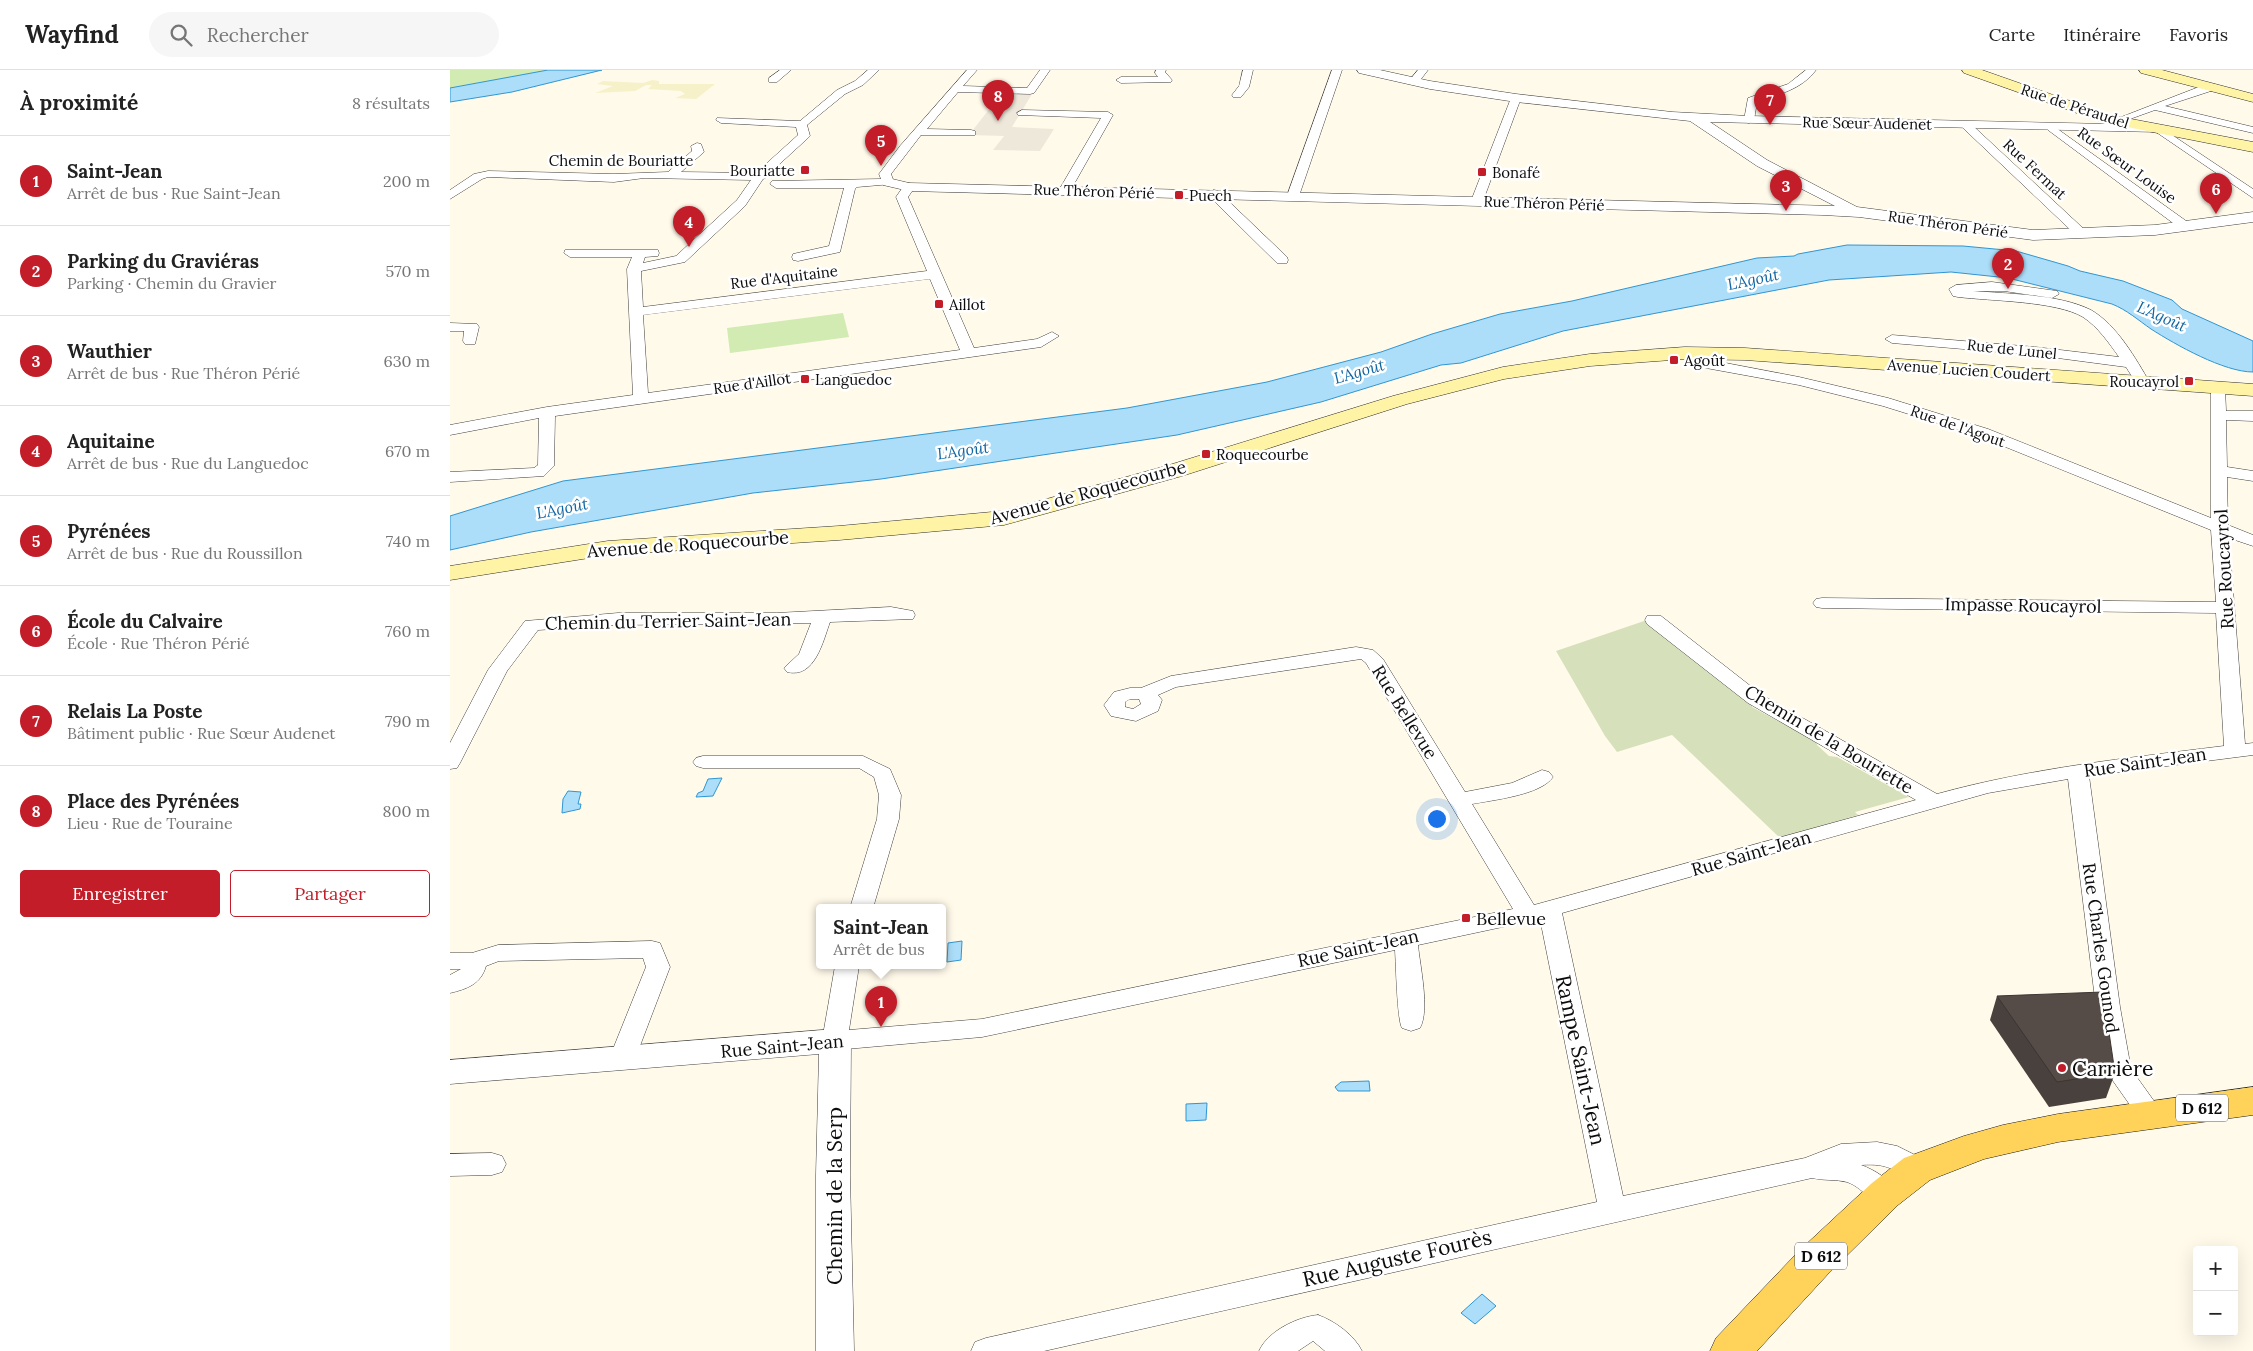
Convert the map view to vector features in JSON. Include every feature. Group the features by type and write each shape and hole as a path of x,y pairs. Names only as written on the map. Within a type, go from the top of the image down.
{"main road":[{"name":"Rue de Péraudel","path":"1969,70 2116,121 2156,130"},
{"path":"2146,70 2253,98"},
{"name":"Rue Sœur Audenet","path":"2156,130 2253,147"},
{"name":"Avenue Lucien Coudert","path":"1685,354 1746,354 2253,390"},
{"name":"Avenue de Roquecourbe","path":"450,573 608,548 838,533 1004,518 1174,471 1400,400 1503,373 1590,360 1685,354"},
{"name":"D 612","path":"1731,1351 1814,1262 1885,1194 1917,1169 1977,1146 2002,1139 2058,1128 2253,1101"}],"street":[{"path":"773,80 786,70"},
{"path":"721,120 801,124 808,121 841,92 859,83 874,70"},
{"path":"888,182 885,174 918,132 972,70"},
{"path":"955,89 1030,91 1045,70"},
{"path":"1121,80 1167,80 1160,73 1161,70"},
{"path":"1237,95 1244,87 1248,70"},
{"path":"1293,196 1337,70"},
{"name":"Rue Sœur Audenet","path":"1363,70 1414,81 1516,98 1705,120 2156,130"},
{"path":"1414,81 1424,70"},
{"path":"1749,120 1752,100 1791,88 1804,80 1811,70"},
{"path":"2116,121 2213,87"},
{"path":"1477,201 1516,98"},
{"path":"2154,107 2253,130"},
{"path":"1022,113 1108,115 1065,190"},
{"path":"1705,120 1762,163 1859,212"},
{"path":"634,269 680,259 741,203 759,179 804,136 801,124"},
{"name":"Rue Fermat","path":"1967,126 2082,234"},
{"name":"Rue Sœur Louise","path":"2052,128 2185,226"},
{"path":"2156,130 2253,194"},
{"path":"918,132 970,132"},
{"path":"671,175 698,152 697,146"},
{"path":"741,203 783,181 778,165 780,158"},
{"name":"Chemin de Bouriatte","path":"450,195 482,174 614,178 671,175 783,181"},
{"name":"Rue Théron Périé","path":"783,181 832,184 888,182 909,187 1859,212 2017,234 2082,234 2185,226 2253,217"},
{"path":"798,257 835,249 849,189 853,184"},
{"path":"909,187 902,197 966,347"},
{"path":"1214,194 1282,260"},
{"path":"570,253 688,252"},
{"path":"640,253 634,269 641,399"},
{"name":"Rue d'Aquitaine","path":"636,312 935,274"},
{"path":"2052,294 2013,287 1970,286 1956,289 1958,293 2056,305 2087,314 2116,342 2143,383"},
{"path":"450,327 472,327 470,342"},
{"name":"Rue d'Aillot","path":"450,430 547,412 932,358 966,347 1041,342 1052,336"},
{"name":"Rue de Lunel","path":"1892,339 2035,351 2132,364"},
{"name":"Rue de l'Agout","path":"1685,354 1711,365 1799,381 1888,403 1982,432 2220,530 2253,541"},
{"name":"Rue Roucayrol","path":"2218,388 2220,530 2225,608 2244,750"},
{"path":"450,477 538,473 546,466 547,412"},
{"path":"2218,415 2253,416"},
{"path":"2219,471 2253,476"},
{"name":"Impasse Roucayrol","path":"1822,603 2225,608"},
{"name":"Chemin du Terrier Saint-Jean","path":"450,763 498,670 532,625 618,619 822,617 890,613 906,615"},
{"path":"794,668 808,657 822,617"},
{"name":"Chemin de la Bouriette","path":"1654,620 1754,699 1934,801"},
{"name":"Rue Bellevue","path":"1144,694 1171,682 1356,653 1366,654 1373,659 1460,800 1539,912"},
{"name":"Rue Saint-Jean","path":"450,1072 982,1028 1406,938 1539,912 1986,787 2078,771 2244,750"},
{"path":"703,762 863,762 883,774 890,795 888,819 863,904"},
{"name":"Rue Charles Gounod","path":"2078,771 2108,1007 2119,1071 2151,1115"},
{"path":"1460,800 1518,788 1542,777"},
{"name":"Rampe Saint-Jean","path":"1539,912 1612,1210"},
{"path":"1406,938 1412,1008 1411,1022"},
{"path":"461,962 498,953 652,949 658,967 622,1059"},
{"path":"450,984 468,977 474,969 461,962"},
{"path":"835,1041 847,969"},
{"name":"Chemin de la Serp","path":"835,1041 833,1175 835,1351"},
{"name":"Rue Auguste Fourès","path":"986,1351 1612,1210 1809,1168 1841,1155 1878,1153 1898,1157 1917,1169"},
{"path":"450,1165 492,1164"},
{"name":"Rue Auguste Fourès","path":"1809,1168 1844,1170 1858,1174 1885,1194"},
{"path":"1274,1351 1306,1329 1318,1328 1347,1351"}],"shaded area":[{"path":"652,80 659,81 659,84 715,84 696,99 675,98 685,94 681,91 648,89 652,85 646,85 635,91 595,93 613,86 597,84 603,81 643,83"},
{"path":"1001,94 1032,94 1012,127 1054,129 1040,151 993,150 1004,136 969,135"}],"green space":[{"path":"450,70 548,70 450,88"},
{"path":"843,313 849,337 730,353 727,328"},
{"path":"1647,620 1752,701 1752,707 1817,742 1817,745 1829,756 1837,757 1909,797 1855,812 1858,815 1780,838 1672,735 1617,752 1605,736 1556,651"}],"water":[{"path":"548,70 602,70 512,92 450,102 450,88"},
{"name":"L'Agoût","path":"1847,245 1963,246 2016,251 2080,271 2123,281 2172,300 2182,309 2253,341 2253,372 2228,368 2187,350 2151,329 2128,312 2112,304 2008,278 1951,272 1829,280 1563,331 1461,363 1441,365 1321,402 1177,435 881,479 753,493 531,532 450,550 450,516 563,481 1127,408 1267,382 1381,352 1432,334 1500,314 1572,301 1757,258 1794,256"},
{"path":"722,778 713,796 696,797 698,793 703,791 708,779"},
{"path":"568,791 581,792 578,804 581,804 580,809 562,813 563,799"},
{"path":"962,941 961,960 947,962 948,943"},
{"path":"1369,1081 1370,1091 1338,1091 1335,1087 1341,1082"},
{"path":"1207,1103 1206,1120 1186,1121 1186,1104"},
{"path":"1482,1294 1496,1306 1475,1324 1461,1313"}],"building":[{"path":"2103,992 2115,1073 2057,1082 1997,996"}],"place":[{"name":"Place des Pyrénées","path":"998,121"},
{"name":"Relais La Poste","path":"1770,125"},
{"name":"Pyrénées","path":"881,166"},
{"name":"Bouriatte","path":"805,170"},
{"name":"Bonafé","path":"1482,172"},
{"name":"Puech","path":"1179,195"},
{"name":"Wauthier","path":"1786,211"},
{"name":"École du Calvaire","path":"2216,214"},
{"name":"Aquitaine","path":"689,247"},
{"name":"Parking du Graviéras","path":"2008,289"},
{"name":"Aillot","path":"939,304"},
{"name":"Agoût","path":"1674,360"},
{"name":"Languedoc","path":"805,379"},
{"name":"Roucayrol","path":"2189,381"},
{"name":"Roquecourbe","path":"1206,454"},
{"name":"Bellevue","path":"1466,918"},
{"name":"Saint-Jean","path":"881,1027"},
{"name":"Carrière","path":"2062,1068"}]}
